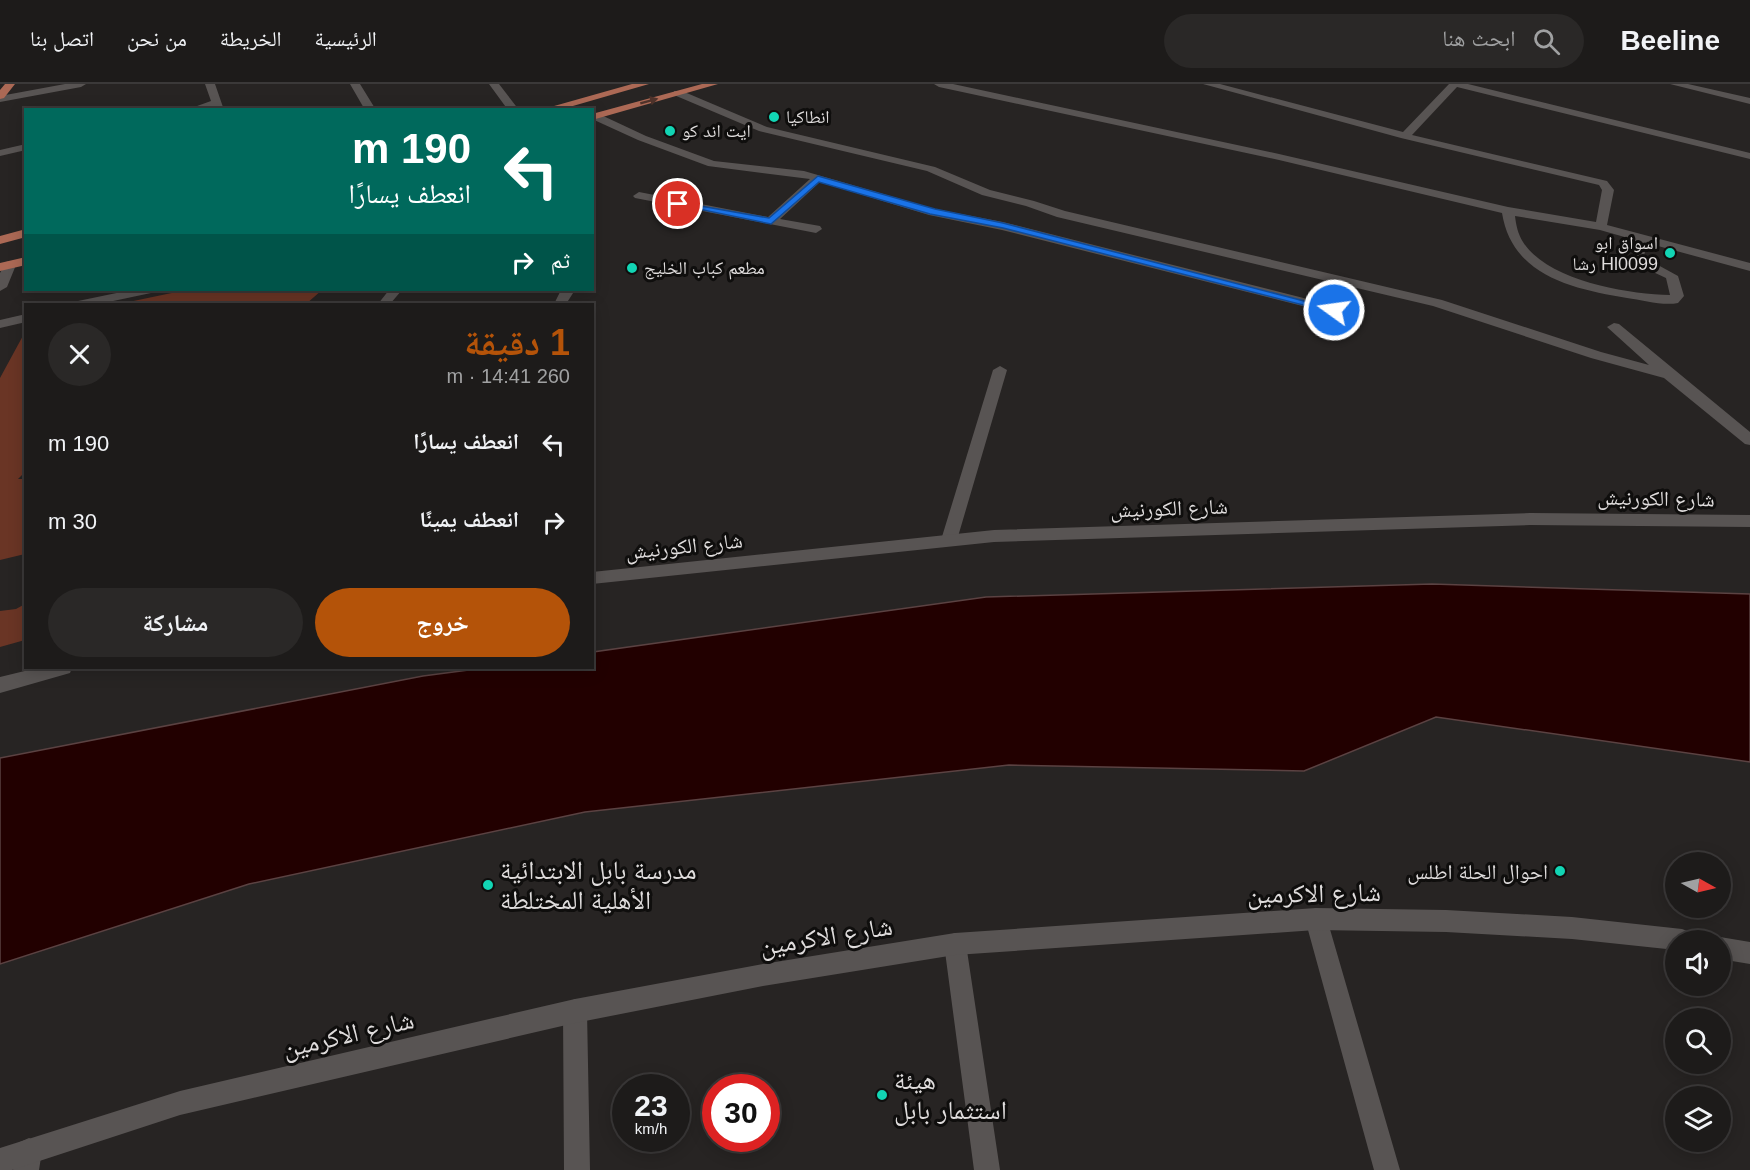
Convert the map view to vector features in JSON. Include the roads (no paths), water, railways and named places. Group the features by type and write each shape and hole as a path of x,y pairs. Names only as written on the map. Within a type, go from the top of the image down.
{"main road":[{"path":"0,97 10,84"},
{"path":"553,108 644,84"},
{"path":"594,116 713,84"},
{"path":"0,234 24,232"},
{"path":"0,240 24,233"},
{"path":"3,275 24,262"}],"street":[{"path":"0,97 81,84"},
{"path":"210,84 218,106"},
{"path":"355,84 369,108"},
{"path":"494,84 512,108"},
{"path":"939,84 1279,157 1508,211 1601,227 1750,267"},
{"path":"1208,84 1405,136 1603,183 1608,190 1601,227"},
{"path":"1405,136 1456,84 1750,156"},
{"path":"1675,84 1750,101"},
{"path":"678,93 763,129 931,169 986,193 1030,202 1061,214 1087,234 1229,268 1334,310"},
{"path":"594,116 642,138 712,164 804,174 933,212 1003,226 1087,234 1229,268 1437,303 1596,355 1669,375"},
{"path":"0,153 24,147"},
{"path":"771,221 818,179"},
{"path":"639,196 816,229"},
{"path":"1508,211 1512,232 1518,246 1534,262 1570,281 1635,295 1672,300 1677,296 1672,276 1642,262 1638,256 1642,238"},
{"path":"88,303 142,291"},
{"path":"385,303 394,291"},
{"path":"0,324 24,318"},
{"path":"1614,327 1750,440"},
{"path":"950,540 1000,370"},
{"name":"شارع الكورنيش","path":"594,578 1006,535 1530,519 1750,521"},
{"path":"0,685 59,669"},
{"path":"1316,919 1387,1170"},
{"name":"شارع الاكرمين","path":"0,1161 27,1161 180,1103 575,1011 763,975 955,944 1316,919 1446,921 1572,928 1665,938"},
{"path":"955,944 987,1170"},
{"path":"1731,950 1750,953"},
{"path":"575,1011 577,1170"}],"place":[{"name":"انطاكيا","path":"774,117"},
{"name":"ايت اند كو","path":"670,131"},
{"name":"اسواق ابو رشا Hl0099","path":"1670,253"},
{"name":"مطعم كباب الخليج","path":"632,268"},
{"name":"احوال الحلة اطلس","path":"1560,871"},
{"name":"مدرسة بابل الابتدائية الأهلية المختلطة","path":"488,885"},
{"name":"هيئة استثمار بابل","path":"882,1095"}]}
